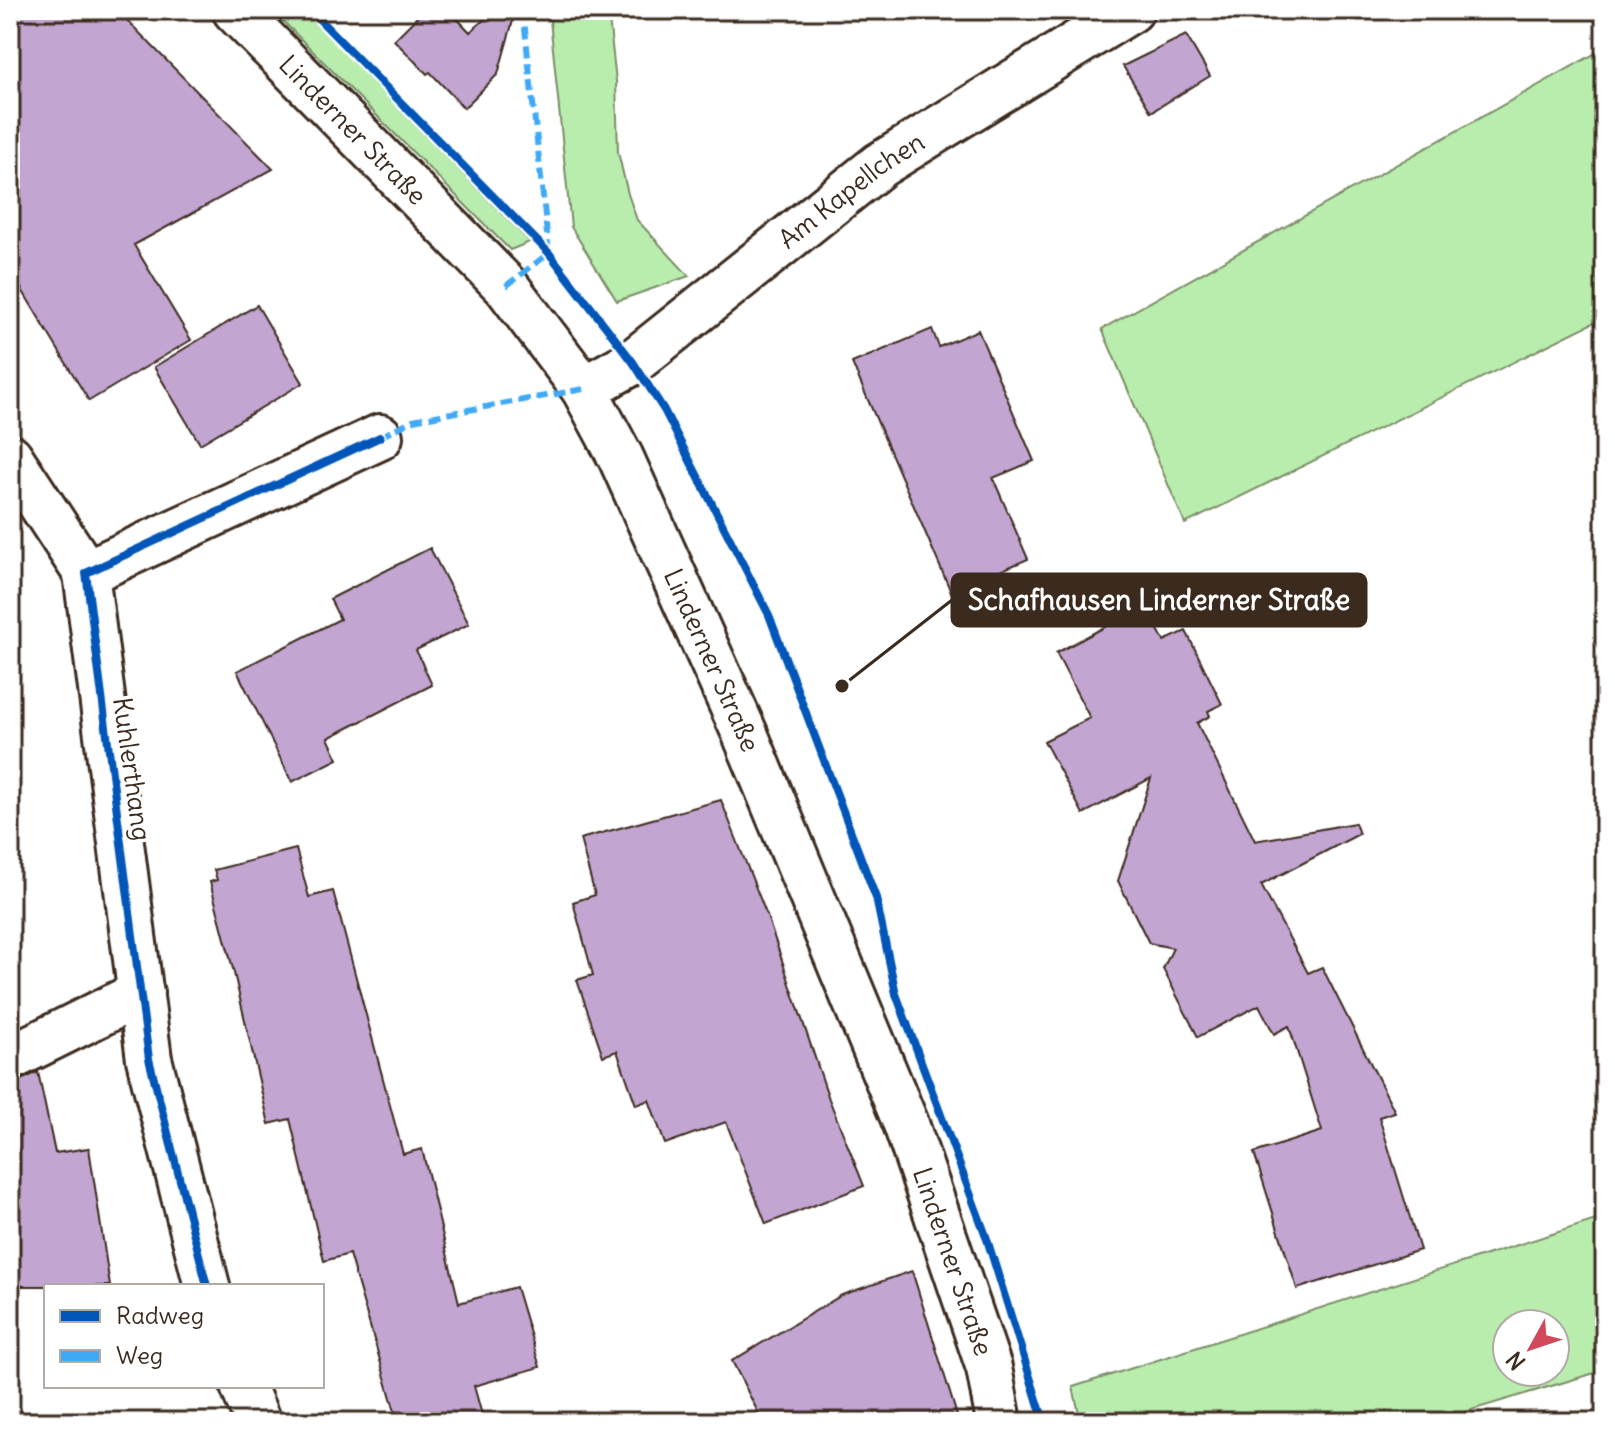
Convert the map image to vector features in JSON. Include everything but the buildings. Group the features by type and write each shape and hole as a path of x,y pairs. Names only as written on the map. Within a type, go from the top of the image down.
{"street":[{"name":"Linderner Straße","path":"235,10 506,286 584,389 621,458 745,734 906,1124 989,1368 999,1422"},
{"name":"Am Kapellchen","path":"584,389 633,362 880,165 1131,10"},
{"path":"86,573 380,437"},
{"name":"Kuhlerthang","path":"10,457 86,573 149,1059 206,1284"},
{"path":"10,1058 141,993"}],"green space":[{"path":"272,10 303,10 530,242 510,250"},
{"path":"549,10 608,10 616,81 618,152 628,194 637,220 689,276 617,301 571,227"},
{"path":"1605,48 1605,317 1185,524 1102,329"},
{"path":"1605,1217 1605,1370 1571,1380 1571,1308 1491,1308 1491,1388 1545,1388 1431,1422 1081,1422 1073,1387"}],"marked path":[{"path":"506,286 549,253 523,10"},
{"path":"380,437 413,420 584,389"}],"cycle path":[{"path":"310,10 549,253 633,362 664,410 769,615 876,898 896,994 986,1236 1044,1422"},
{"path":"206,1284 149,1059 86,573 380,437"}],"place":[{"name":"Schafhausen Linderner Straße","path":"842,686"}]}
